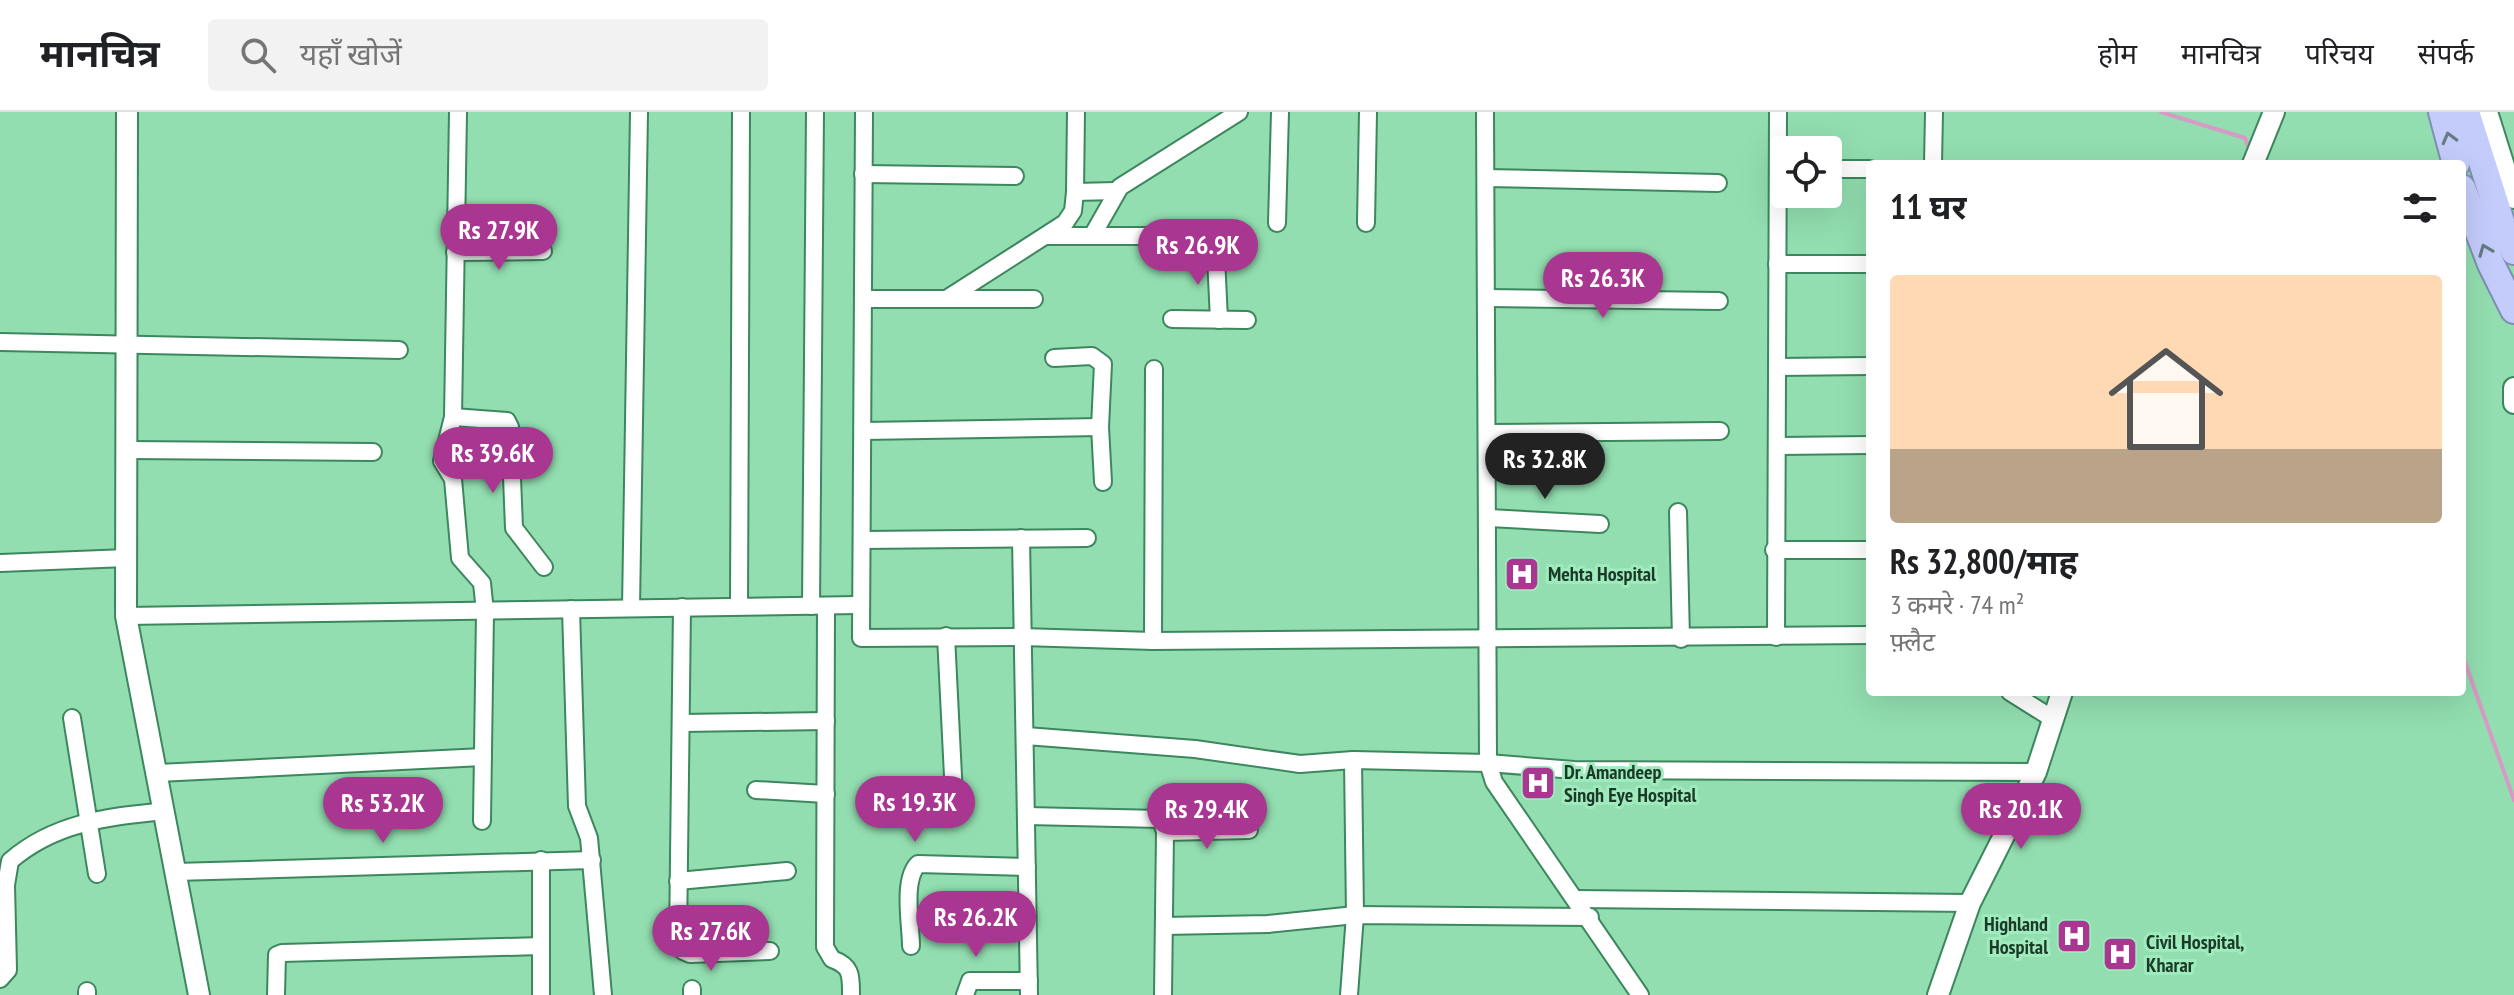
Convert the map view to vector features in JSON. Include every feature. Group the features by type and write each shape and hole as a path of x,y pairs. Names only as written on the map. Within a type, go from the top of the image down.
{"highway":[{"path":"2442,112 2455,160"},
{"path":"2466,112 2502,225 2514,251"},
{"path":"2466,198 2491,264 2514,310"}],"street":[{"path":"127,112 126,616 199,995"},
{"path":"458,112 453,417 442,461 453,479 460,558 482,583 485,612 482,821"},
{"path":"631,608 639,112"},
{"path":"739,606 741,112"},
{"path":"815,112 819,606 826,721 825,947 832,959 845,963 850,970 851,995"},
{"path":"864,112 862,540 858,605 861,638 946,636 1153,641 1866,635"},
{"path":"948,298 1048,236 1069,217 1075,192 1076,112"},
{"path":"1092,236 1116,191 1239,112"},
{"path":"1277,223 1280,112"},
{"path":"1366,223 1368,112"},
{"path":"1485,112 1490,640 1488,763 1494,782 1590,917 1640,995"},
{"path":"1778,112 1779,136"},
{"path":"1933,160 1934,112"},
{"path":"2487,112 2514,198"},
{"path":"2256,156 2269,113"},
{"path":"1842,169 1866,169"},
{"path":"863,174 1015,176"},
{"path":"1486,178 1718,183"},
{"path":"1075,192 1116,191"},
{"path":"1776,637 1774,550 1779,446 1779,208"},
{"path":"1048,236 1215,236 1219,320"},
{"path":"455,252 543,251"},
{"path":"1777,264 1866,264"},
{"path":"1487,298 1719,301"},
{"path":"863,299 1034,299"},
{"path":"1172,319 1247,320"},
{"path":"0,342 126,342 399,350"},
{"path":"1054,358 1092,356 1103,364 1100,427 1103,482"},
{"path":"1777,367 1866,366"},
{"path":"1153,641 1154,369"},
{"path":"2514,388 2514,403"},
{"path":"453,417 507,421 510,427 514,528 544,567"},
{"path":"863,431 1100,427"},
{"path":"1489,433 1720,431"},
{"path":"1779,446 1866,445"},
{"path":"127,450 373,452"},
{"path":"1678,512 1681,639"},
{"path":"1489,518 1600,524"},
{"path":"965,995 970,981 1029,988 1021,538"},
{"path":"862,540 1087,538"},
{"path":"1774,550 1866,550"},
{"path":"0,563 127,558"},
{"path":"126,616 858,605"},
{"path":"682,607 678,942 683,951 690,954 770,951"},
{"path":"571,609 577,806 589,838 603,995"},
{"path":"946,636 954,796"},
{"path":"2016,696 2053,719"},
{"path":"1938,995 1970,903 2036,772 2061,696"},
{"path":"72,718 97,874"},
{"path":"682,723 826,721"},
{"path":"1026,736 1195,749 1277,763 1353,760 1488,763 1574,770 2036,772"},
{"path":"158,773 483,757"},
{"path":"1349,995 1355,915 1353,760"},
{"path":"756,790 826,794"},
{"path":"0,979 8,970 3,885 10,861 57,832 89,820 164,811"},
{"path":"1027,816 1161,819 1165,832 1163,995"},
{"path":"1165,832 1249,830"},
{"path":"541,860 541,995"},
{"path":"175,872 592,860"},
{"path":"911,946 912,870 918,864 1027,867"},
{"path":"678,881 787,871"},
{"path":"1575,899 1970,903"},
{"path":"1164,926 1268,924 1355,915 1590,917"},
{"path":"276,995 274,963 277,955 282,953 541,946"}],"waterway":[{"path":"2161,112 2245,138 2250,151"},
{"path":"2466,665 2514,800"}],"place":[{"name":"Mehta Hospital","path":"1522,574"},
{"name":"Dr. Amandeep Singh Eye Hospital","path":"1538,783"},
{"name":"Highland Hospital","path":"2074,936"},
{"name":"Civil Hospital, Kharar","path":"2120,954"}]}
